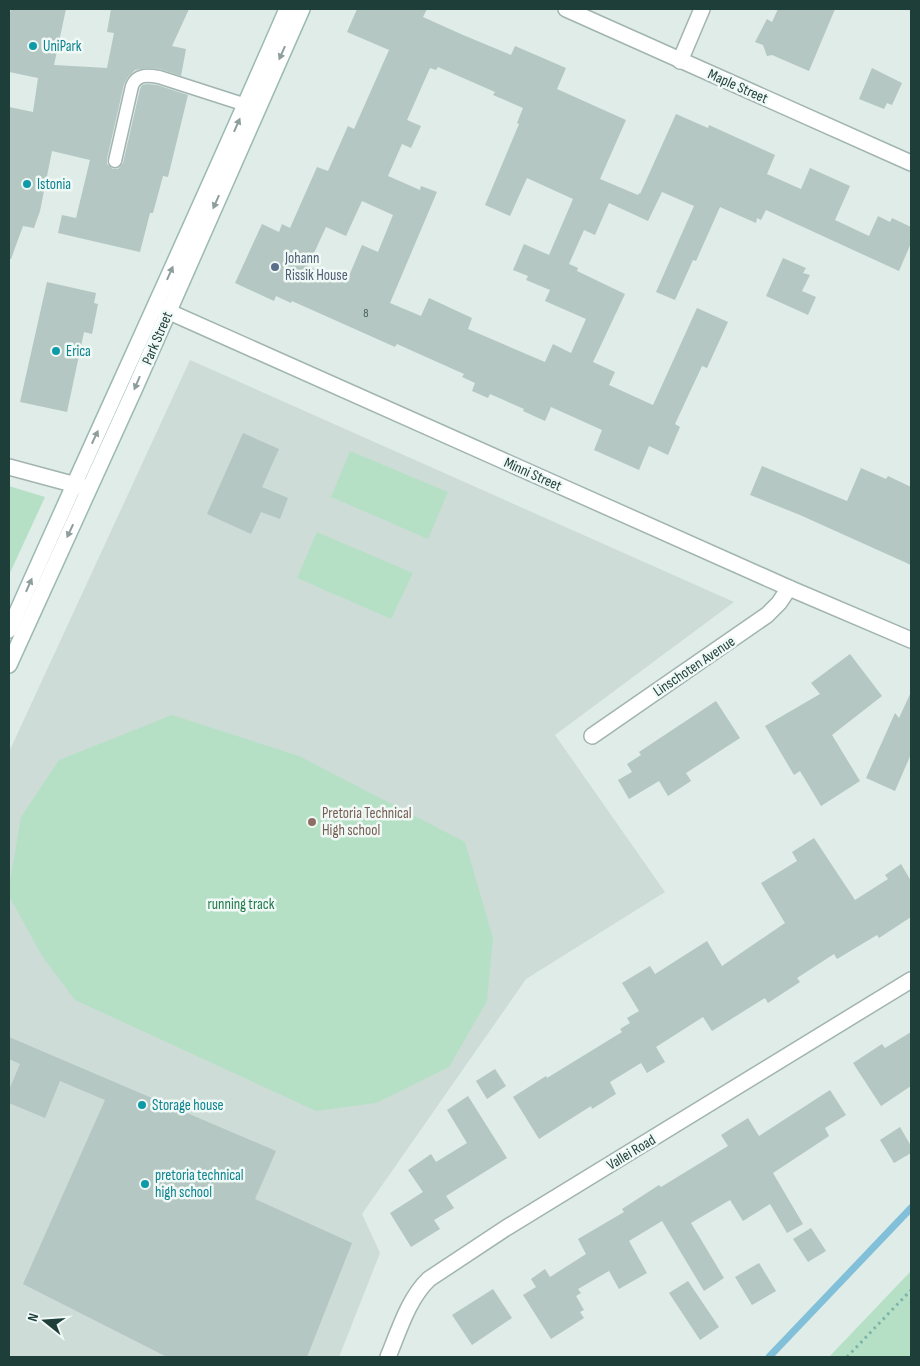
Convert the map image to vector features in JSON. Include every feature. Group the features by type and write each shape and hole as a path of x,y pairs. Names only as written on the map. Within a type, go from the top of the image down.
{"street":[{"name":"Park Street","path":"9,665 89,489 161,309 287,9"},
{"name":"Park Street","path":"9,630 73,484 161,309 302,9"},
{"name":"Maple Street","path":"566,9 911,163"},
{"path":"680,61 702,9"},
{"name":"Minni Street","path":"161,309 789,588 911,640"},
{"path":"9,467 89,489"},
{"name":"Linschoten Avenue","path":"592,736 767,615 779,603 789,588"},
{"name":"Vallei Road","path":"388,1357 413,1298 429,1279 506,1228 911,980"}],"lane":[{"path":"115,161 132,86 135,79 141,76 159,77 246,104"}],"path":[{"path":"847,1357 911,1290"}],"shaded area":[{"name":"Pretoria Technical High school","path":"190,360 734,602 555,735 665,892 526,979 362,1214 380,1253 339,1357 9,1357 9,752"}],"green space":[{"path":"350,451 448,492 428,539 331,497"},
{"path":"9,486 45,497 9,575"},
{"path":"317,532 413,573 391,619 297,578"},
{"name":"running track","path":"172,715 299,756 465,842 493,938 487,1001 449,1067 376,1103 316,1111 75,1000 42,956 9,896 21,817 59,760"},
{"path":"911,1271 911,1357 829,1357"}],"building":[{"path":"11,9 66,9 54,65 107,68 114,33 107,32 111,9 189,9 172,46 186,49 181,76 160,69 147,68 135,70 128,77 124,84 107,159 107,164 113,169 118,169 123,163 142,85 157,85 188,95 168,177 163,176 153,213 150,213 140,252 58,233 62,215 76,218 90,160 52,151 40,211 34,228 23,226 11,259 9,259 9,107 33,112 38,78 9,72 9,17"},
{"path":"357,9 427,9 423,17 463,35 511,55 515,46 566,68 557,89 626,120 600,179 638,195 676,114 708,128 709,125 775,155 767,174 801,189 810,168 850,186 835,220 869,236 878,216 890,222 892,218 911,227 911,243 899,271 766,210 761,220 757,218 756,223 720,207 696,261 693,260 675,300 656,292 694,206 662,192 648,221 609,203 595,235 584,230 569,264 578,268 577,271 625,294 593,362 615,372 609,385 653,405 697,308 728,322 707,368 702,366 675,424 680,427 668,455 649,446 639,470 594,450 602,430 551,407 545,421 523,411 524,409 490,394 488,398 472,391 475,383 462,377 464,374 397,344 395,347 292,301 291,303 276,296 274,301 235,283 262,224 279,232 282,224 290,228 317,167 328,171 348,126 354,129 389,50 347,32","holes":["438,67 495,92 493,95 523,108 517,123 519,124 485,205 510,216 527,178 573,199 549,255 524,244 513,270 528,276 526,280 550,290 545,301 586,319 571,353 553,344 545,362 468,329 472,318 429,298 421,316 390,303 437,192 421,186 420,190 388,176 402,144 411,148 421,126 407,120 430,68 436,70","362,201 393,215 378,252 362,245 346,283 308,266 326,227 346,236"]},
{"path":"778,9 835,9 809,71 772,55 767,56 763,45 755,42 767,19 772,22"},
{"path":"872,68 902,83 892,105 887,103 884,109 859,99"},
{"path":"783,258 806,268 803,273 810,275 802,291 816,297 808,315 766,296"},
{"name":"Erica","path":"47,282 96,293 94,303 98,304 92,334 84,332 67,412 20,402"},
{"path":"243,433 279,449 262,487 288,498 280,519 261,512 251,534 207,514"},
{"path":"762,466 847,501 861,468 886,479 888,476 911,487 911,565 800,515 750,495"},
{"path":"850,654 882,696 832,735 860,781 821,806 800,771 794,775 765,726 820,694 811,683"},
{"path":"911,692 911,754 895,791 866,778 895,713 899,718"},
{"path":"716,701 740,738 686,773 691,781 668,796 659,781 629,799 618,780 632,772 627,764 641,755 639,752"},
{"path":"814,838 855,900 888,879 885,875 901,864 911,881 911,917 879,938 877,935 837,959 834,954 797,978 800,982 768,1003 765,998 712,1031 703,1017 656,1047 665,1062 647,1073 641,1063 610,1082 616,1094 592,1109 591,1106 539,1139 513,1097 622,1032 620,1029 630,1023 627,1018 639,1011 622,983 650,966 655,974 707,941 722,966 785,923 761,883 797,861 792,852"},
{"path":"911,1032 911,1086 881,1106 853,1063 882,1044 885,1048"},
{"name":"pretoria technical high school","path":"9,1037 276,1151 255,1199 352,1243 307,1357 167,1357 23,1284 105,1100 60,1081 45,1118 9,1103 9,1090 20,1064 9,1059"},
{"path":"495,1069 506,1086 487,1099 476,1081"},
{"path":"830,1090 846,1115 825,1128 829,1136 773,1173 803,1224 787,1233 770,1204 743,1221 730,1200 691,1223 724,1278 704,1291 662,1221 629,1241 647,1273 619,1289 609,1271 578,1289 581,1293 576,1296 584,1310 580,1312 584,1318 551,1339 523,1295 536,1287 531,1279 545,1269 550,1277 586,1254 578,1239 624,1212 622,1209 659,1185 661,1187 728,1146 721,1135 748,1118 759,1136"},
{"path":"468,1096 507,1158 446,1196 454,1208 434,1220 440,1229 411,1247 390,1213 423,1192 408,1170 431,1154 436,1162 467,1143 447,1110"},
{"path":"900,1127 911,1146 911,1153 894,1163 880,1140"},
{"path":"811,1228 826,1251 808,1262 793,1239"},
{"path":"759,1263 776,1291 752,1305 735,1277"},
{"path":"688,1281 719,1327 700,1340 669,1293"},
{"path":"493,1289 512,1318 472,1345 452,1315"}],"waterway":[{"path":"769,1357 911,1208"}],"place":[{"name":"UniPark","path":"33,46"},
{"name":"Istonia","path":"27,184"},
{"name":"Johann Rissik House","path":"275,267"},
{"name":"Erica","path":"56,351"},
{"name":"Pretoria Technical High school","path":"312,822"},
{"name":"Storage house","path":"142,1105"},
{"name":"pretoria technical high school","path":"145,1184"}]}
